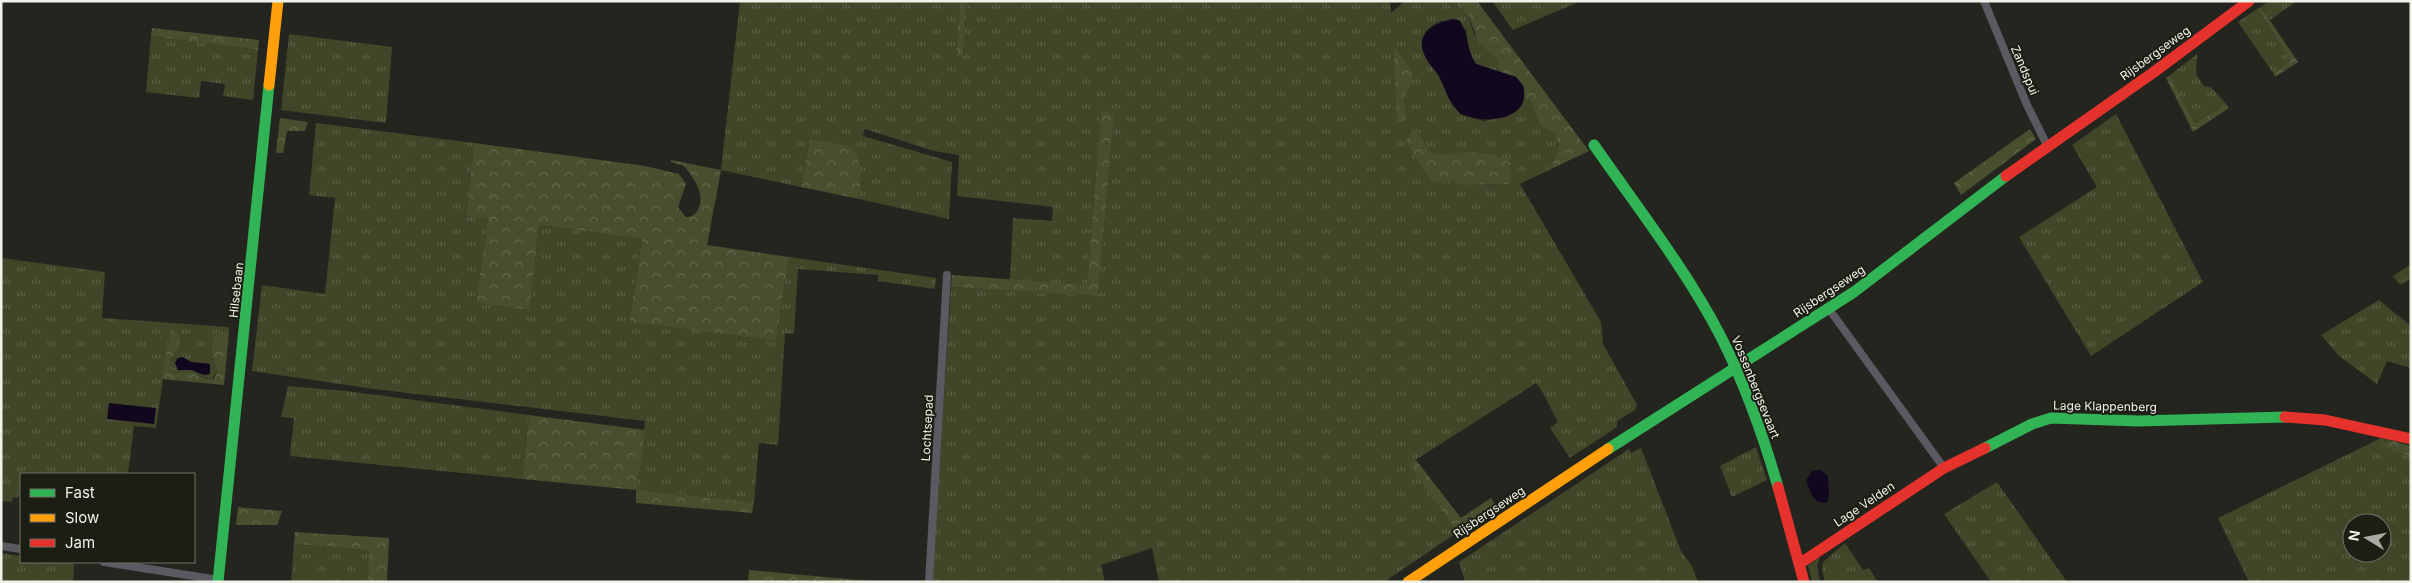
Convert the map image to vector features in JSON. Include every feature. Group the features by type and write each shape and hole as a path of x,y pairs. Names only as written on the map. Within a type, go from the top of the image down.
{"street":[{"name":"Hilsebaan","path":"218,581 268,121 278,1"},
{"name":"Zandspui","path":"1984,1 2027,105 2048,147"},
{"name":"Rijsbergseweg","path":"1408,582 1682,400 1829,309 1879,274 1985,192 2154,72 2249,1"},
{"name":"Vossenbergsevaart","path":"1594,145 1689,285 1718,332 1735,368 1774,471 1804,582"},
{"name":"Lochtsepad","path":"929,582 947,275"},
{"path":"1829,309 1944,468"},
{"name":"Lage Klappenberg","path":"1944,468 2032,424 2057,417 2138,421 2292,417 2325,420 2411,439"},
{"name":"Lage Velden","path":"1799,564 1944,468"},
{"path":"1,546 20,549"},
{"path":"110,563 218,581"}],"green space":[{"path":"740,1 960,1 956,56 963,57 967,1 1390,1 1391,13 1405,1 1457,1 1458,6 1469,16 1473,33 1497,59 1500,72 1476,64 1468,48 1466,29 1441,21 1425,32 1431,66 1439,76 1450,100 1460,114 1483,121 1506,117 1521,105 1523,99 1530,100 1539,124 1555,134 1559,143 1551,169 1520,184 1601,322 1603,344 1637,405 1635,410 1617,421 1617,427 1570,458 1550,428 1558,422 1543,392 1536,383 1409,464 1458,532 1384,582 1159,582 1152,548 1101,565 1105,582 932,582 951,287 1098,296 1114,114 1101,111 1087,286 1010,280 1013,218 1052,221 1053,207 957,196 959,155 934,151 865,129 863,136 952,162 949,219 859,199 859,163 853,150 848,145 810,139 801,187 721,170","holes":["1393,45 1412,71 1408,89 1402,99 1406,114 1398,120","1418,132 1429,150 1435,154 1459,153 1510,184 1464,185 1450,182 1431,183 1408,146"]},
{"path":"960,1 967,1 963,57 956,56"},
{"path":"1457,1 1477,1 1589,151 1551,169 1559,144 1555,134 1539,124 1530,100 1523,99 1524,90 1516,77 1500,72 1497,59 1479,44 1469,16 1458,6"},
{"path":"1492,1 1581,1 1513,30"},
{"path":"2268,1 2297,1 2270,20 2261,7"},
{"path":"2261,7 2298,62 2275,77 2273,73 2291,60 2257,9"},
{"path":"2257,9 2291,60 2273,73 2238,22"},
{"path":"152,28 259,40 258,50 151,36"},
{"path":"289,34 392,47 386,123 281,110"},
{"path":"151,36 258,50 253,100 223,96 225,84 201,81 199,98 146,92"},
{"path":"1393,45 1412,71 1413,80 1403,99 1406,114 1404,118 1397,120"},
{"path":"2197,54 2196,74 2204,86 2211,87 2226,104 2195,124 2170,75"},
{"path":"2170,75 2195,124 2226,104 2229,108 2193,132 2166,78"},
{"path":"1101,110 1114,114 1098,296 951,287 952,275 1087,285"},
{"path":"2116,114 2203,282 2091,356 2019,237 2097,187 2072,145"},
{"path":"280,118 308,122 305,131 287,131 283,153 276,153"},
{"path":"316,123 474,143 466,216 488,219 476,303 530,310 539,225 642,239 629,322 776,341 789,257 936,278 935,289 878,281 878,275 798,269 794,334 785,333 778,445 759,443 754,502 637,490 645,421 374,389 252,371 262,285 325,294 335,198 309,195"},
{"path":"2030,129 2036,139 1961,195 1954,183"},
{"path":"1418,132 1429,150 1435,154 1484,153 1503,158 1511,163 1510,184 1464,185 1450,182 1431,183 1408,146 1407,139 1412,133"},
{"path":"810,139 848,145 853,150 857,156 860,170 859,199 801,187"},
{"path":"474,143 645,166 679,174 686,184 678,207 686,217 690,217 697,212 700,194 695,181 684,166 671,162 671,160 721,170 707,245 789,257 776,341 629,322 642,239 539,225 530,310 476,303 488,219 466,216"},
{"path":"1,258 105,272 102,318 229,327 229,332 220,332 213,337 211,349 217,372 211,380 193,373 178,374 170,369 170,360 178,349 170,331 156,428 134,426 128,473 20,473 18,498 13,497 12,502 1,501","holes":["181,357 196,364 207,363 201,374 189,369 176,359"]},
{"path":"2411,264 2411,278 2400,285 2393,276"},
{"path":"2379,300 2411,326 2411,368 2387,361 2377,384 2339,356 2321,335"},
{"path":"174,330 180,337 178,349 170,360 170,369 176,373 191,372 206,379 214,379 217,372 211,348 213,337 220,332 229,332 224,385 162,379 170,331"},
{"path":"288,386 346,391 529,415 522,479 290,456 294,418 281,417"},
{"path":"529,415 645,430 637,490 754,502 752,513 636,503 636,490 522,479"},
{"path":"2381,438 2393,441 2379,445 2411,457 2411,582 2249,582 2218,518"},
{"path":"2393,441 2411,446 2411,457 2378,445"},
{"path":"1756,447 1767,480 1732,497 1720,466"},
{"path":"1641,448 1681,551 1692,566 1698,582 1465,582 1459,562 1629,449 1631,453"},
{"path":"1416,460 1461,518 1491,498 1496,506 1458,532 1408,464"},
{"path":"1997,482 2067,582 1991,582 1944,514"},
{"path":"238,507 282,511 277,525 236,525"},
{"path":"295,532 389,538 387,582 368,582 369,550 294,544"},
{"path":"1845,543 1863,570 1869,568 1878,582 1825,582 1822,570 1823,562"},
{"path":"294,544 370,550 368,582 291,582"},
{"path":"1,553 20,556 20,563 74,564 73,582 1,582"},
{"path":"1820,557 1817,566 1820,582 1812,582 1808,565"},
{"path":"749,570 881,582 748,582"}],"shaded area":[{"path":"1452,19 1459,20 1476,64 1516,77 1523,85 1524,96 1522,105 1516,111 1508,116 1499,118 1479,119 1462,114 1453,105 1439,76 1425,57 1422,47 1422,40 1428,30 1439,23"},
{"path":"183,357 191,362 210,364 210,374 204,375 192,370 178,370 175,363 178,358"},
{"path":"109,403 156,408 154,424 107,419"},
{"path":"1820,470 1828,476 1829,495 1827,503 1818,502 1812,496 1806,480 1812,471"}],"traffic: fast":[{"path":"218,582 269,85"},
{"path":"1594,145 1692,286 1720,335 1738,372 1753,410 1778,487"},
{"path":"1608,449 1854,292 2006,176"},
{"path":"1985,448 2032,424 2051,418 2138,421 2285,417"}],"traffic: slow":[{"path":"269,85 278,1"},
{"path":"1408,582 1608,449"}],"traffic: jam":[{"path":"2006,176 2154,72 2249,1"},
{"path":"2285,417 2325,420 2411,439"},
{"path":"1799,564 1944,468 1985,448"},
{"path":"1778,487 1804,582"}]}
